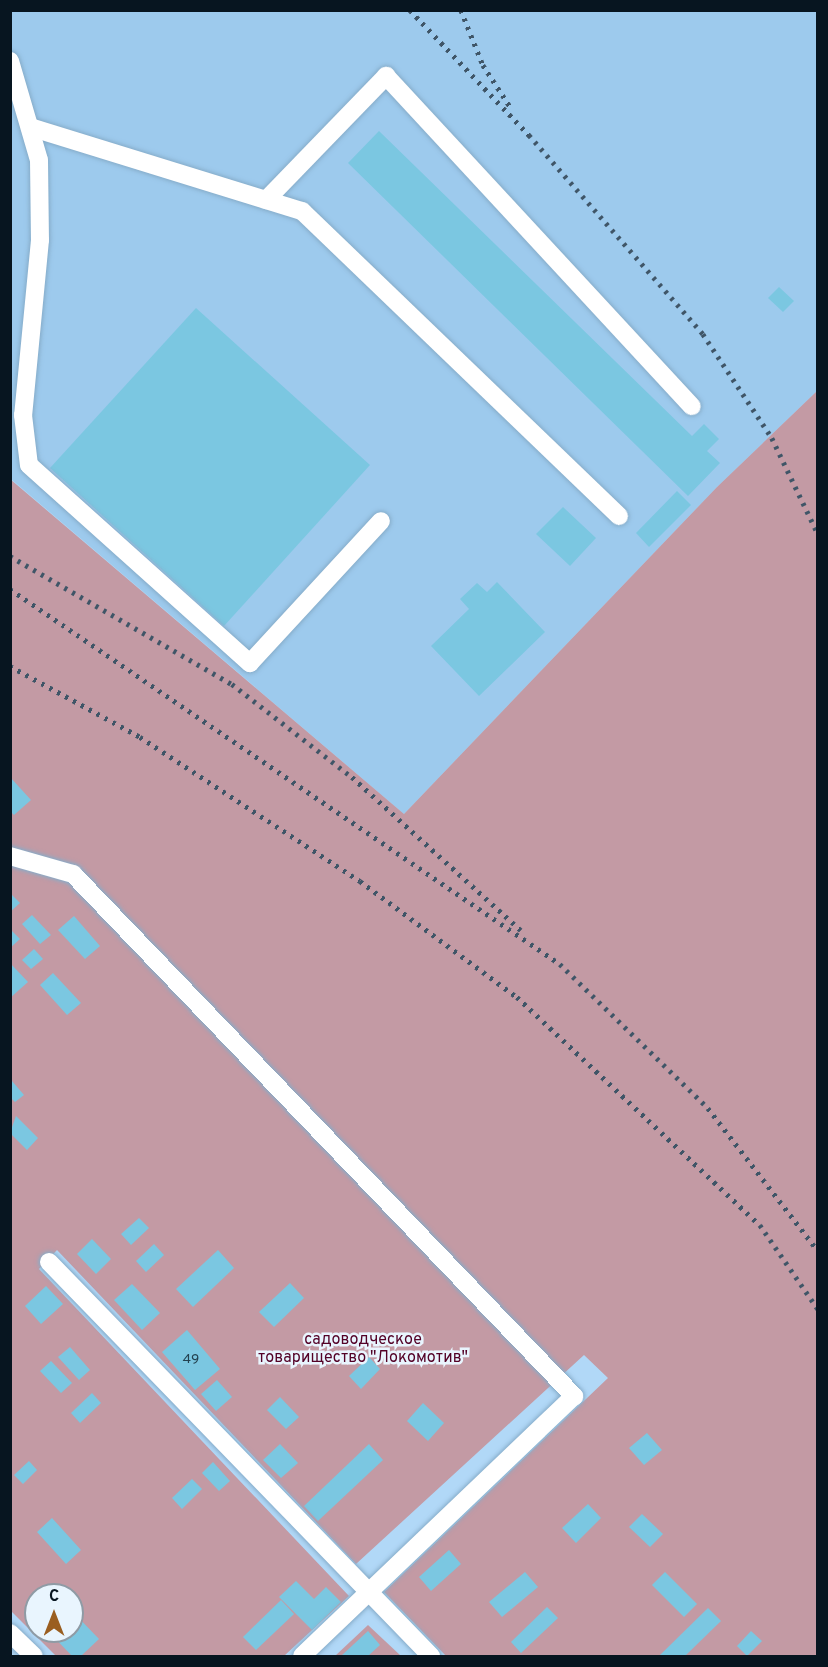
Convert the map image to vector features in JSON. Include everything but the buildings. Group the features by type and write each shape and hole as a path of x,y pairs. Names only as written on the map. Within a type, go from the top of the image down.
{"lane":[{"path":"10,61 39,160 40,240 23,414 29,465 250,663 381,521"},
{"path":"266,200 386,76 692,406"},
{"path":"30,127 303,211 619,516"},
{"path":"10,856 73,874 574,1396 302,1656"},
{"path":"49,1262 431,1656"},
{"path":"10,1633 34,1656"}],"shaded area":[{"path":"11,11 817,11 817,391 717,487 404,814 11,479"}],"green space":[{"name":"садоводческое товарищество \"Локомотив\"","path":"817,391 817,1656 446,1656 384,1592 608,1378 584,1355 356,1564 57,1250 39,1269 349,1596 284,1656 56,1656 43,1643 84,1643 84,1583 24,1583 24,1624 11,1611 10,479 404,814 717,487"},
{"path":"368,1625 401,1656 335,1656"}],"railway":[{"path":"410,10 529,135 703,334 772,438 818,534"},
{"path":"461,10 483,65 511,108"},
{"path":"10,556 232,684 352,777 521,930"},
{"path":"10,589 560,964 708,1108 818,1251"},
{"path":"10,666 140,737 360,881 517,997 760,1225 818,1309"}]}
